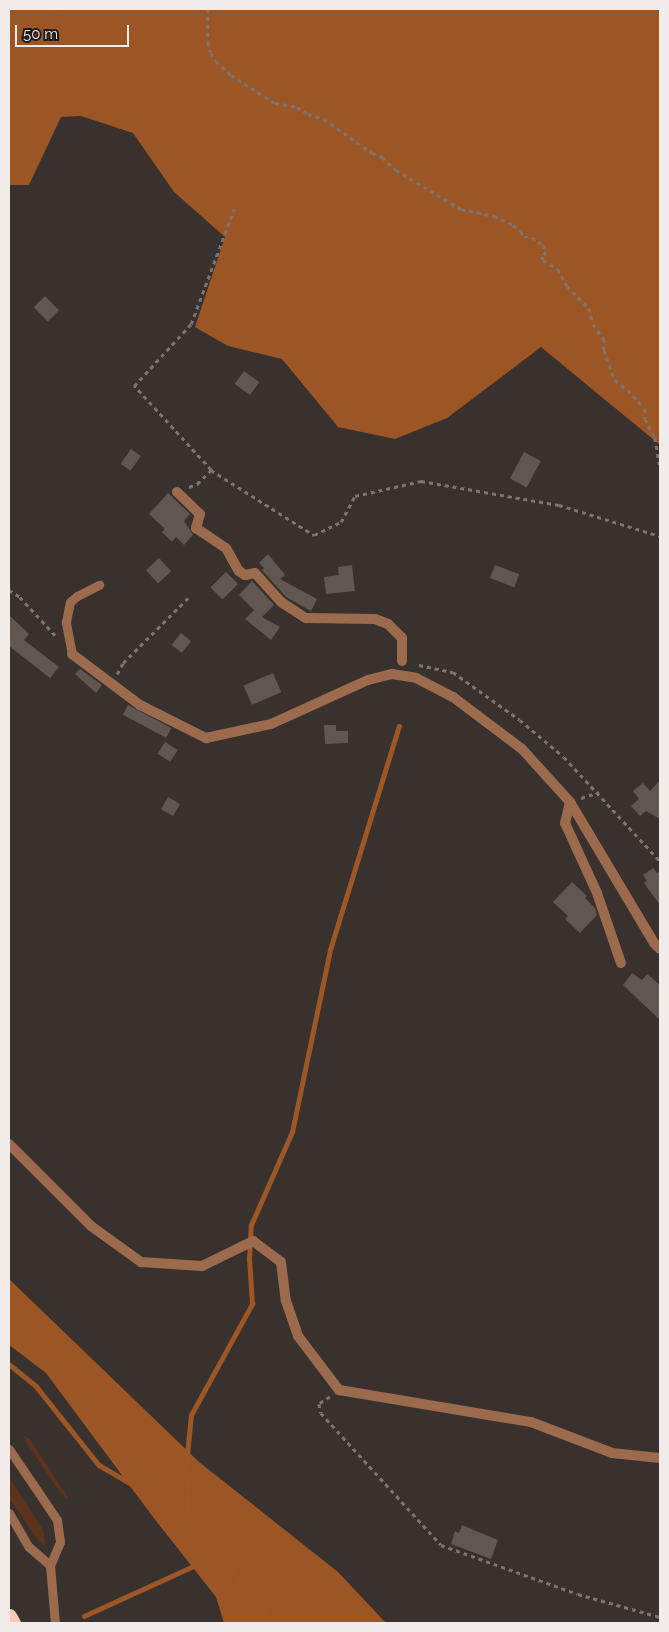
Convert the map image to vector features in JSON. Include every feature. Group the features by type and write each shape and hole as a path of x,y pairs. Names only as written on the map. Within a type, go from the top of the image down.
{"highway":[{"path":"9,1616 14,1623"}],"street":[{"path":"177,492 200,514 196,528 226,548 240,571 246,575 255,573 281,602 306,618 374,619 388,624 402,638 402,661"},
{"path":"72,654 140,705 188,731 206,738 270,724 368,680 392,674 416,678 452,697 490,724 522,750 570,802 654,943 660,949"},
{"path":"570,802 565,823 597,893 621,963"},
{"path":"9,1144 90,1226 140,1262 202,1266 253,1241 281,1262 286,1301 298,1336 339,1390 530,1422 612,1453 660,1458"}],"lane":[{"path":"72,654 66,622 70,602 77,596 99,585"},
{"path":"9,1449 58,1520 60,1542 50,1565 54,1623"},
{"path":"9,1513 30,1547 50,1565"}],"path":[{"path":"208,9 208,42 211,53 216,61 231,75 275,103 297,107 308,114 324,119 372,153 382,157 396,170 461,208 494,216 513,225 524,237 532,237 543,245 546,252 542,257 543,260 558,269 567,286 588,308 593,324 604,339 604,350 615,380 628,390 645,409 645,419 655,438 660,465"},
{"path":"234,209 190,324 134,386 211,470 314,535 341,522 354,496 421,480 559,505 660,536"},
{"path":"177,492 197,484 211,470"},
{"path":"9,590 20,597 72,654"},
{"path":"110,682 123,663 190,595"},
{"path":"402,661 453,672 520,720 564,756 660,860"},
{"path":"570,802 599,792"},
{"path":"339,1390 319,1404 322,1413 441,1545 578,1594 660,1617"}],"shaded area":[{"path":"9,9 660,9 660,445 541,347 447,418 395,439 338,427 282,359 228,346 195,327 225,237 174,192 133,133 81,116 61,117 29,185 9,185"},
{"path":"9,1279 199,1462 338,1572 386,1623 224,1623 216,1597 153,1517 46,1373 9,1345"},
{"path":"24,1436 30,1439 68,1500 59,1491"},
{"path":"9,1477 43,1530 45,1546 38,1540 9,1498"}],"building":[{"path":"45,296 59,310 48,321 34,307"},
{"path":"244,371 259,382 250,395 235,384"},
{"path":"131,449 141,456 131,471 121,464"},
{"path":"524,452 541,461 527,487 510,478"},
{"path":"168,493 190,514 184,521 193,535 184,545 176,537 172,542 162,532 165,529 149,514"},
{"path":"268,554 285,575 280,579 317,599 311,611 286,597 262,570 264,568 259,563"},
{"path":"159,558 171,571 158,583 146,570"},
{"path":"352,565 355,591 326,594 324,577 339,575 338,567"},
{"path":"495,565 519,574 514,587 490,578"},
{"path":"226,572 238,584 222,600 210,588"},
{"path":"252,581 274,605 262,617 280,627 271,640 245,619 254,610 239,595"},
{"path":"9,615 29,634 24,640 59,667 50,678 9,646"},
{"path":"181,633 191,641 182,653 172,645"},
{"path":"80,669 102,685 96,693 75,674"},
{"path":"273,673 281,692 252,705 244,686"},
{"path":"128,705 171,728 166,738 123,715"},
{"path":"324,725 336,725 336,731 348,731 348,743 325,744"},
{"path":"165,742 178,750 170,762 158,754"},
{"path":"660,780 660,819 646,811 640,816 631,806 639,799 633,791 643,783 650,791"},
{"path":"168,797 180,804 173,816 161,809"},
{"path":"653,868 657,873 660,871 660,905 644,883 647,881 643,875"},
{"path":"572,882 587,896 585,898 595,908 597,915 580,933 565,919 568,916 553,902"},
{"path":"632,973 642,980 647,974 660,985 660,1020 623,985"},
{"path":"462,1525 498,1540 491,1559 451,1544 455,1531 459,1533"}],"waterway":[{"path":"45,9 59,13"},
{"path":"189,1517 186,1465 191,1415 252,1304 249,1259 251,1225 292,1132 330,950 399,726"},
{"path":"9,1364 36,1386 99,1465 189,1517 274,1623"},
{"path":"84,1616 218,1555"}]}
